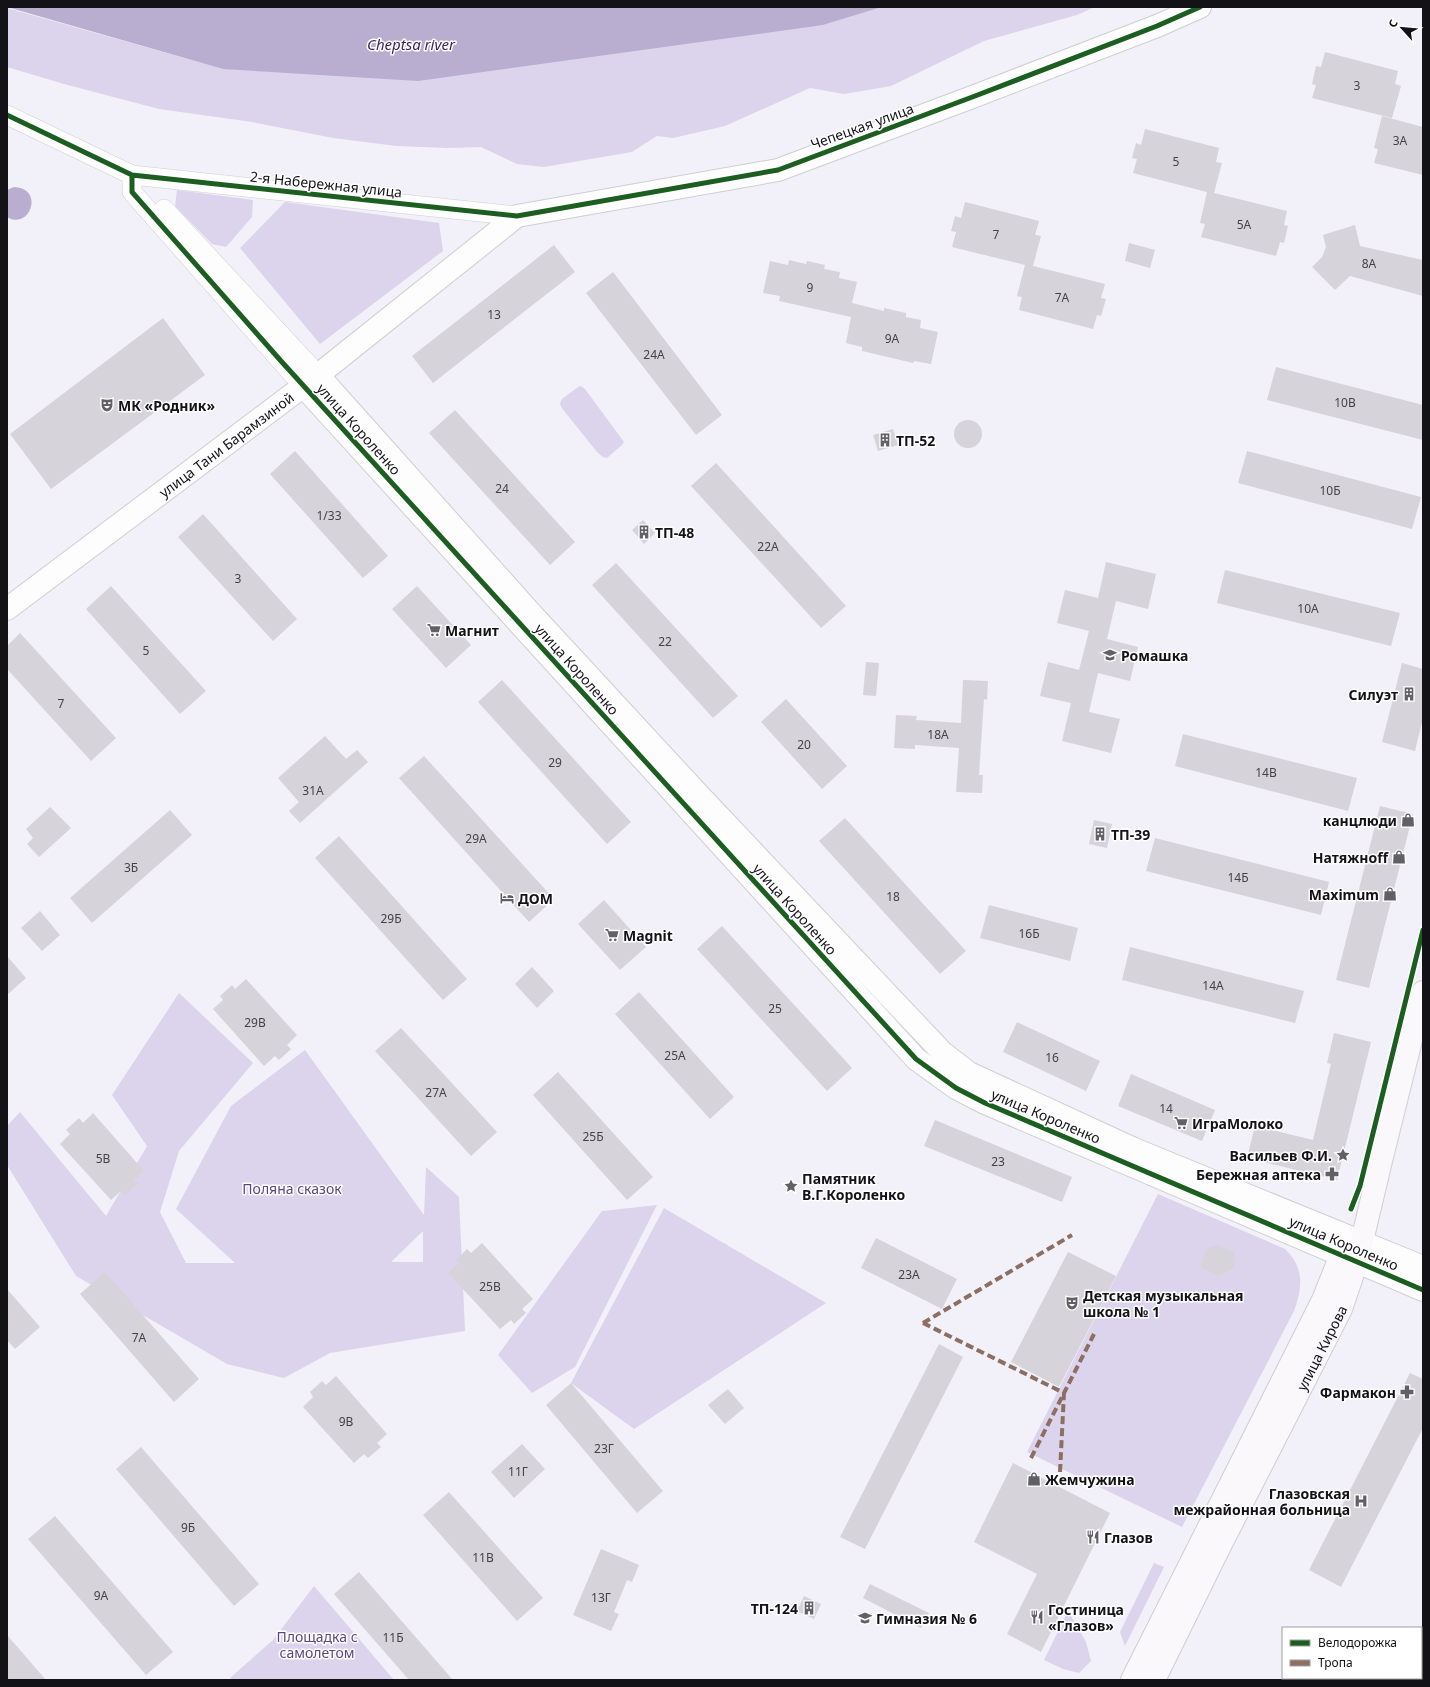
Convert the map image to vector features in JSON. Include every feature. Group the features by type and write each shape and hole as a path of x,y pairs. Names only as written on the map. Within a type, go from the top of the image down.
{"main road":[{"name":"улица Кирова","path":"1154,1680 1219,1548 1341,1309 1354,1253 1380,1165 1423,992"},
{"name":"улица Кирова","path":"1132,1680 1323,1300 1354,1253"}],"street":[{"name":"Чепецкая улица","path":"518,216 778,170 1157,26 1200,7"},
{"path":"7,115 104,162 132,184"},
{"name":"2-я Набережная улица","path":"132,184 518,216"},
{"name":"улица Короленко","path":"132,184 281,361 310,381"},
{"name":"улица Короленко","path":"132,184 218,266 310,381 916,1059 956,1088 984,1103 1354,1253 1423,1290"},
{"name":"улица Тани Барамзиной","path":"7,609 310,381 518,216"},
{"name":"улица Короленко","path":"1354,1253 1423,1267"}],"green space":[{"path":"882,7 1095,7 1077,15 984,41 891,86 844,94 810,88 725,126 673,138 657,136 632,152 544,167 517,164 481,147 447,148 397,146 333,138 252,122 159,109 64,84 7,67 7,8 223,69 823,25"},
{"path":"177,190 253,200 252,217 226,247 212,244 175,206"},
{"path":"285,202 439,223 443,251 320,344 240,248"},
{"path":"581,386 585,389 624,442 607,458 603,457 597,452 561,407 560,403 562,399"},
{"name":"Поляна сказок","path":"179,993 253,1063 179,1151 160,1212 186,1263 235,1263 176,1209 231,1106 305,1050 424,1215 426,1167 459,1197 465,1331 330,1353 284,1378 227,1364 76,1276 7,1165 7,1126 20,1112 106,1216 147,1146 112,1095","holes":["423,1231 423,1262 391,1262"]},
{"path":"1158,1194 1285,1249 1296,1263 1300,1278 1299,1294 1294,1311 1182,1527 1027,1452"},
{"path":"657,1205 575,1367 532,1393 498,1355 602,1211"},
{"path":"664,1208 826,1303 634,1429 571,1383"},
{"path":"1154,1563 1164,1567 1125,1646 1120,1632"},
{"name":"Площадка с самолетом","path":"314,1586 394,1680 234,1680 230,1678 273,1640"},
{"path":"1068,1611 1086,1642 1091,1661 1079,1673 1063,1669 1044,1660"}],"water":[{"name":"Cheptsa river","path":"7,7 882,7 823,25 418,81 223,69"},
{"path":"14,187 24,189 29,194 31,201 31,208 27,214 22,218 15,220 7,217 7,190"}],"building":[{"path":"1325,52 1398,71 1395,84 1401,86 1392,118 1312,98 1316,85 1312,84 1316,66 1321,67"},
{"path":"1382,116 1423,127 1423,175 1374,163 1378,149 1374,148"},
{"path":"1145,129 1219,148 1216,162 1222,163 1214,193 1287,211 1284,225 1288,226 1284,243 1280,242 1276,256 1201,237 1205,224 1200,223 1207,192 1133,173 1137,159 1132,158 1136,143 1141,145"},
{"path":"965,202 1039,221 1035,235 1041,236 1033,266 1105,284 1101,298 1106,299 1101,316 1097,315 1093,329 1019,310 1022,297 1017,296 1025,265 952,247 956,232 951,231 955,216 961,218"},
{"path":"1355,225 1360,246 1423,260 1423,296 1350,276 1335,290 1312,267 1322,257 1326,247 1323,235"},
{"path":"1129,243 1155,250 1150,268 1125,261"},
{"path":"554,245 575,272 433,383 412,356"},
{"path":"789,260 806,264 807,261 825,265 824,269 840,272 839,278 857,282 852,303 884,311 884,308 906,313 906,317 921,320 920,328 938,332 931,364 914,361 913,363 862,351 862,347 846,343 851,317 779,301 780,296 763,293 770,261 788,265"},
{"path":"613,272 722,415 696,435 586,293"},
{"name":"МК «Родник»","path":"163,318 205,375 51,489 10,434"},
{"path":"1276,367 1423,405 1423,440 1267,400"},
{"path":"455,410 575,542 550,565 429,433"},
{"path":"968,420 978,424 982,434 978,444 968,448 958,444 954,434 958,424"},
{"name":"ТП-52","path":"893,429 898,445 878,451 873,435"},
{"path":"295,451 388,556 363,578 270,474"},
{"path":"1247,451 1421,497 1412,529 1238,483"},
{"path":"716,463 846,606 821,628 691,486"},
{"path":"203,514 297,619 273,641 178,537"},
{"name":"ТП-48","path":"643,520 655,533 644,544 632,530"},
{"name":"Ромашка","path":"1106,562 1156,574 1148,609 1116,601 1107,639 1138,647 1130,681 1098,673 1089,712 1120,719 1111,753 1062,741 1071,703 1040,696 1048,662 1079,670 1089,631 1057,623 1065,590 1098,598"},
{"path":"616,563 738,696 713,718 592,585"},
{"path":"1225,570 1400,613 1391,646 1217,603"},
{"path":"111,586 206,691 180,714 86,609"},
{"name":"Магнит","path":"417,586 471,645 446,668 392,609"},
{"path":"20,633 116,738 91,761 7,669 7,646"},
{"path":"866,662 879,663 876,696 863,695"},
{"name":"Силуэт","path":"1402,663 1423,669 1423,718 1415,751 1382,742"},
{"path":"502,680 631,822 607,844 478,702"},
{"path":"963,680 988,681 987,700 984,699 979,775 983,775 982,793 956,792 959,748 915,745 915,749 894,748 896,715 917,716 916,720 961,723"},
{"path":"786,699 847,766 822,789 761,722"},
{"path":"1183,734 1357,778 1348,811 1175,766"},
{"path":"325,736 346,759 357,750 368,762 300,823 289,811 299,802 278,778"},
{"path":"424,756 554,899 529,922 399,778"},
{"path":"1380,806 1413,814 1369,988 1336,980"},
{"path":"50,807 71,828 39,857 27,844 33,838 26,829"},
{"path":"170,810 192,835 92,923 70,898"},
{"path":"845,818 966,951 940,974 819,841"},
{"name":"ТП-39","path":"1094,820 1112,824 1107,848 1089,844"},
{"path":"339,836 467,979 443,1000 315,858"},
{"path":"1155,838 1329,882 1321,915 1146,871"},
{"name":"Magnit","path":"604,900 646,947 620,970 578,924"},
{"path":"989,905 1078,928 1070,961 980,938"},
{"path":"40,911 60,935 42,951 21,928"},
{"path":"722,926 852,1068 827,1091 697,949"},
{"path":"1130,947 1304,991 1295,1023 1122,980"},
{"path":"7,956 26,978 7,995"},
{"path":"532,967 554,991 537,1008 515,984"},
{"path":"246,979 297,1035 287,1045 291,1049 279,1060 275,1056 264,1066 213,1009 223,1000 220,996 232,985 235,989"},
{"path":"639,992 734,1097 710,1119 615,1014"},
{"path":"1017,1022 1100,1061 1086,1091 1003,1052"},
{"path":"401,1028 497,1132 471,1156 375,1051"},
{"path":"1334,1033 1371,1042 1337,1180 1247,1158 1255,1126 1313,1140 1331,1064 1327,1063"},
{"path":"558,1072 653,1177 627,1200 533,1095"},
{"path":"1131,1074 1215,1110 1202,1141 1118,1106"},
{"path":"93,1113 144,1171 134,1180 138,1184 125,1195 121,1191 111,1200 60,1144 70,1134 66,1130 79,1118 83,1123"},
{"path":"935,1120 1072,1177 1062,1202 924,1146"},
{"path":"876,1238 957,1279 942,1309 861,1268"},
{"path":"482,1243 533,1299 522,1309 526,1313 514,1324 511,1320 500,1329 448,1273 459,1263 456,1260 467,1249 471,1253"},
{"path":"1217,1245 1234,1252 1236,1260 1232,1270 1218,1276 1202,1268 1201,1261 1205,1252 1210,1247"},
{"name":"Детская музыкальная школа № 1","path":"1068,1252 1116,1276 1059,1387 1011,1362"},
{"path":"105,1272 199,1379 174,1402 80,1294"},
{"path":"7,1289 40,1327 15,1349 7,1340"},
{"path":"939,1344 963,1357 865,1549 840,1537"},
{"path":"1410,1373 1423,1379 1423,1428 1341,1587 1309,1570"},
{"path":"336,1376 387,1434 377,1443 381,1447 368,1458 364,1454 354,1463 303,1407 313,1397 310,1392 322,1381 326,1385"},
{"path":"571,1383 663,1491 637,1513 546,1405"},
{"path":"728,1389 744,1408 725,1424 708,1405"},
{"path":"522,1444 545,1469 514,1498 491,1472"},
{"path":"141,1447 259,1584 234,1606 116,1469"},
{"path":"1013,1463 1110,1513 1041,1652 1007,1634 1037,1574 974,1542"},
{"path":"449,1492 543,1598 517,1621 423,1515"},
{"path":"55,1516 173,1652 146,1675 28,1539"},
{"path":"601,1549 639,1565 632,1582 627,1580 614,1612 619,1614 611,1631 573,1615"},
{"path":"359,1572 453,1680 409,1680 334,1594"},
{"path":"870,1584 929,1613 921,1628 863,1598"},
{"name":"ТП-124","path":"804,1596 821,1604 814,1619 797,1611"},
{"path":"7,1635 46,1680 7,1680"}],"marked path":[{"path":"923,1323 1072,1235"},
{"path":"923,1323 1064,1393 1094,1334"},
{"path":"1031,1458 1064,1393 1060,1472"}],"cycle path":[{"path":"7,115 132,175 517,216 778,170 1157,26 1200,7"},
{"path":"132,175 132,192 281,361 916,1059 956,1088 985,1103 1423,1290"},
{"path":"1351,1209 1360,1186 1423,930"}],"place":[{"name":"МК «Родник»","path":"107,405"},
{"name":"ТП-52","path":"885,440"},
{"name":"ТП-48","path":"644,532"},
{"name":"Магнит","path":"434,630"},
{"name":"Ромашка","path":"1110,655"},
{"name":"Силуэт","path":"1409,694"},
{"name":"канцлюди","path":"1408,820"},
{"name":"ТП-39","path":"1100,834"},
{"name":"Натяжноff","path":"1399,857"},
{"name":"Maximum","path":"1390,894"},
{"name":"ДОМ","path":"507,898"},
{"name":"Magnit","path":"612,935"},
{"name":"ИграМолоко","path":"1181,1123"},
{"name":"Васильев Ф.И.","path":"1343,1155"},
{"name":"Бережная аптека","path":"1332,1174"},
{"name":"Памятник В.Г.Короленко","path":"791,1186"},
{"name":"Детская музыкальная школа № 1","path":"1072,1303"},
{"name":"Фармакон","path":"1407,1392"},
{"name":"Жемчужина","path":"1034,1479"},
{"name":"Глазовская межрайонная больница","path":"1361,1501"},
{"name":"Глазов","path":"1093,1537"},
{"name":"ТП-124","path":"809,1608"},
{"name":"Гостиница «Глазов»","path":"1037,1617"},
{"name":"Гимназия № 6","path":"865,1618"}]}
